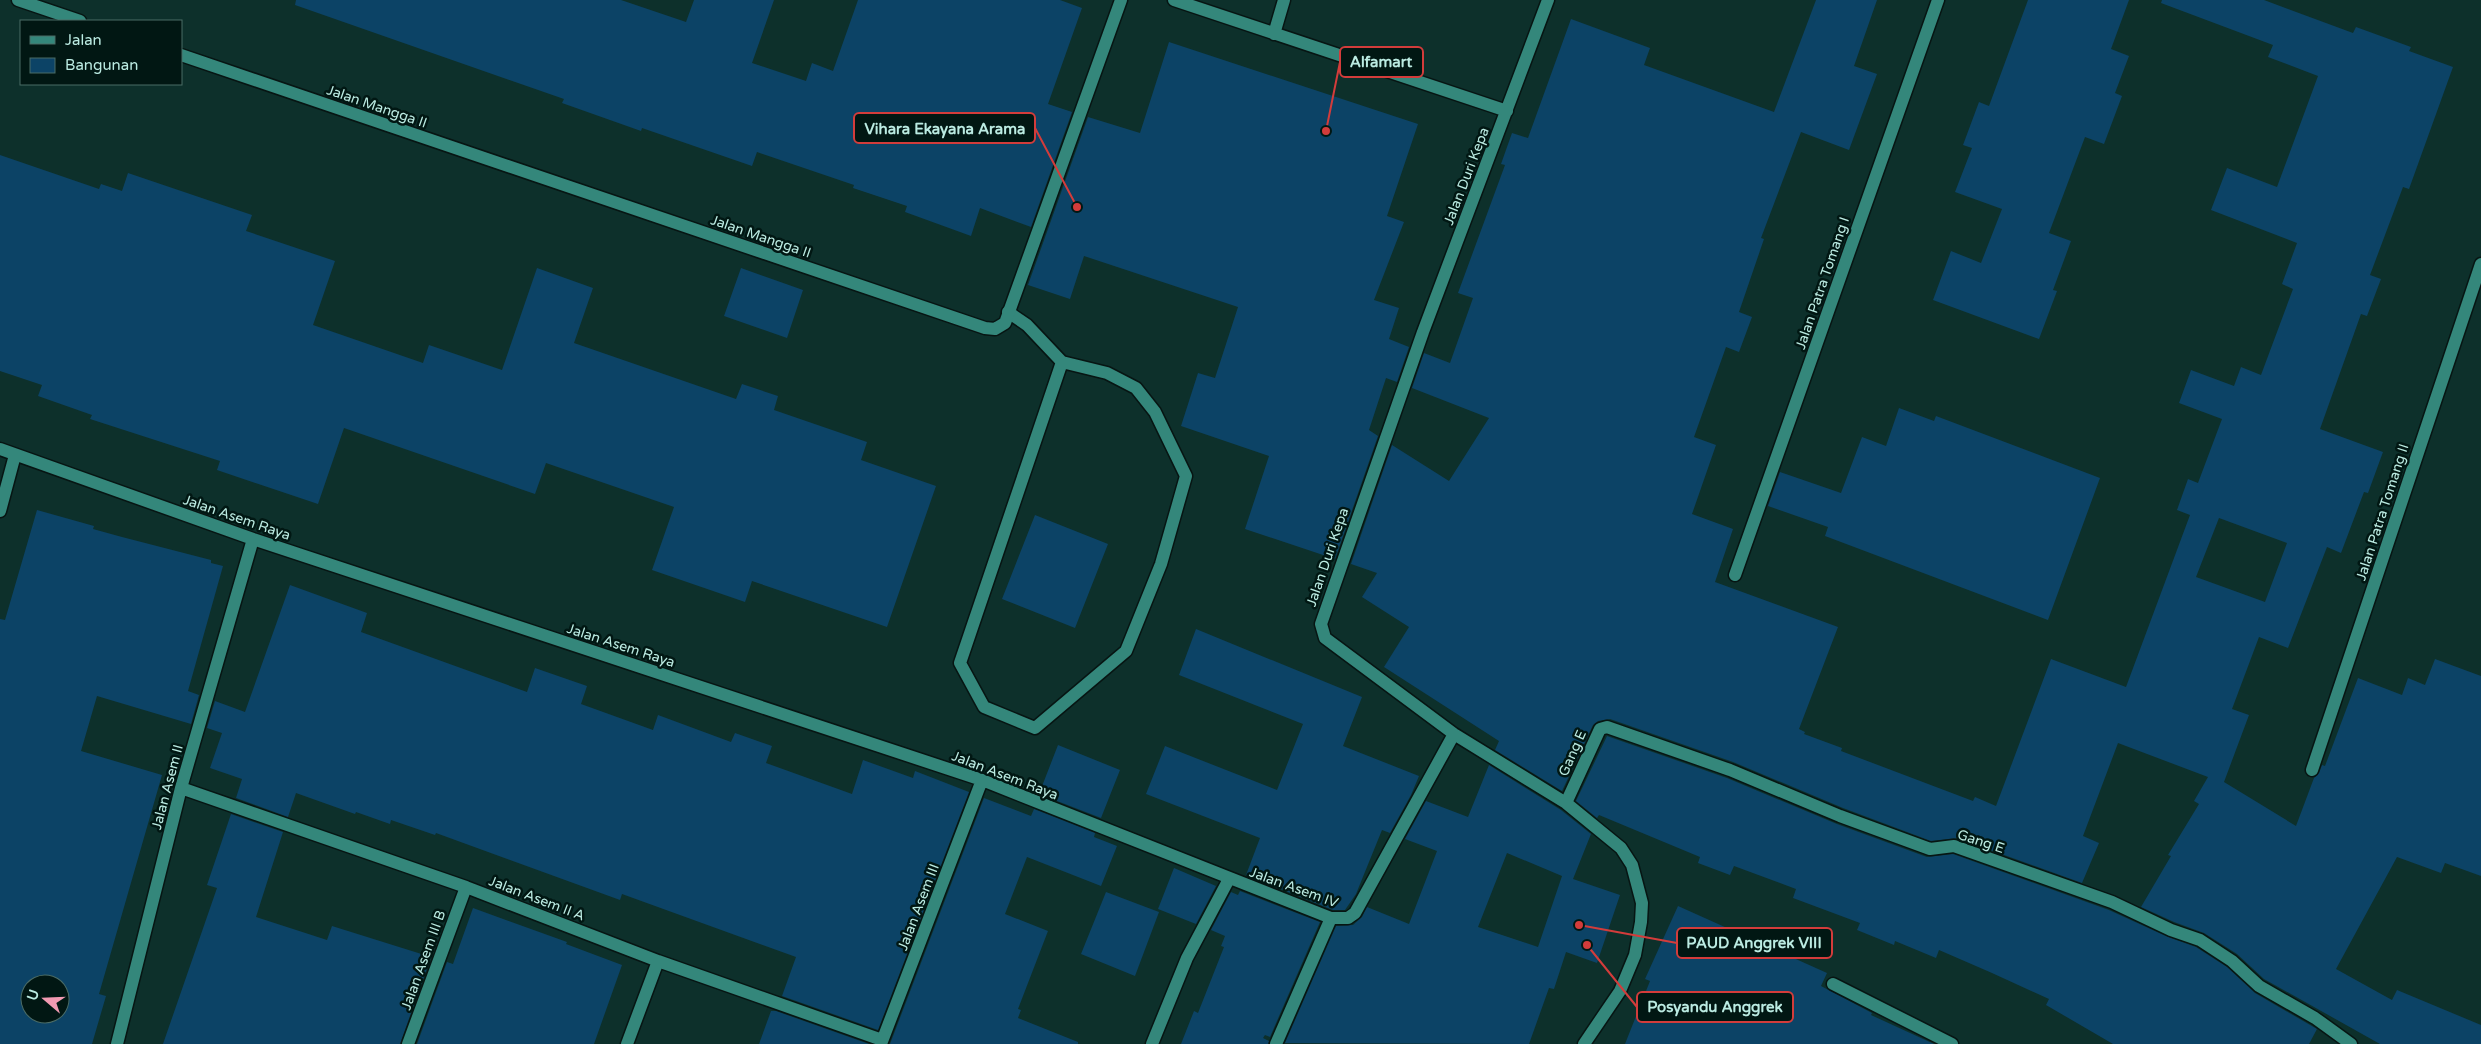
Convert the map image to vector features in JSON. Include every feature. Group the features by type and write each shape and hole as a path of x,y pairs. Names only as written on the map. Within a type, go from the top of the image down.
{"street":[{"path":"18,0 77,20"},
{"name":"Jalan Mangga II","path":"182,56 984,328 995,329 1004,323 1121,0"},
{"path":"1174,0 1507,111"},
{"path":"1274,34 1284,0"},
{"name":"Jalan Duri Kepa","path":"1548,0 1423,332 1320,624 1324,638 1454,734 1566,803 1621,848 1632,865 1642,903 1642,922 1635,955 1620,991 1584,1044"},
{"name":"Jalan Patra Tomang I","path":"1735,575 1938,0"},
{"name":"Jalan Patra Tomang II","path":"2312,770 2481,264"},
{"path":"1008,312 1026,325 1062,362 1107,373 1136,388 1155,412 1186,476 1162,564 1126,651 1035,728 984,707 960,663 1062,362"},
{"name":"Jalan Asem Raya","path":"0,449 253,539 982,780 1229,879"},
{"path":"0,511 15,455"},
{"name":"Jalan Asem II","path":"117,1044 181,788 253,539"},
{"name":"Gang E","path":"1566,803 1600,729 1607,727 1730,770 1840,816 1930,849 1954,846 2112,902 2171,930 2200,940 2232,961 2259,986 2315,1018 2351,1044"},
{"name":"Jalan Asem IV","path":"1152,1044 1187,958 1229,879 1331,918 1348,918 1355,913 1454,734"},
{"name":"Jalan Asem III","path":"882,1042 982,780"},
{"name":"Jalan Asem II A","path":"181,788 466,887 882,1042"},
{"name":"Jalan Asem III B","path":"408,1044 466,887"},
{"path":"1276,1044 1331,918"},
{"path":"627,1044 658,960"},
{"path":"1833,984 1952,1044"}],"building":[{"path":"296,0 621,0 686,22 694,0 774,0 752,63 806,81 812,63 833,71 858,0 1060,0 1082,8 1048,104 1072,112 1031,227 980,208 971,236 905,212 907,206 853,188 854,185 757,152 752,166 642,128 641,131 562,103 564,99 295,5"},
{"path":"1816,0 1877,0 1854,66 1877,74 1849,150 1801,132 1761,238 1764,239 1739,312 1752,317 1739,352 1726,347 1694,437 1716,445 1692,514 1733,529 1715,582 1838,627 1799,729 1805,732 1804,734 1842,748 1841,751 1973,801 1975,797 1996,806 2051,659 2126,687 2190,515 2177,510 2188,479 2198,483 2222,419 2179,403 2191,370 2234,386 2241,367 2261,375 2293,289 2282,284 2297,243 2211,210 2227,168 2277,187 2318,76 2268,57 2273,45 2161,3 2162,0 2264,0 2353,33 2356,27 2411,47 2409,51 2453,67 2409,189 2403,187 2370,275 2381,279 2367,316 2361,314 2320,429 2383,452 2368,493 2364,492 2341,553 2327,547 2288,648 2259,637 2232,709 2249,715 2224,782 2296,826 2314,778 2319,773 2322,765 2325,766 2358,678 2402,695 2408,678 2425,685 2435,659 2481,676 2481,876 2445,863 2441,873 2397,857 2336,969 2392,1000 2397,990 2481,1025 2481,1044 2380,1044 2264,979 2237,954 2204,933 2141,907 2171,856 2168,855 2199,804 2194,801 2208,777 2118,743 2083,836 2099,843 2082,883 1957,838 1931,841 1843,808 1733,762 1610,719 1598,721 1593,725 1562,791 1495,750 1499,741 1384,667 1409,627 1362,597 1377,573 1351,564 1392,445 1449,481 1489,418 1412,388 1424,353 1450,363 1473,298 1458,293 1505,165 1501,164 1512,133 1528,138 1571,19 1650,48 1644,65 1774,112","holes":["2219,518 2287,543 2265,602 2196,577"]},
{"path":"2028,0 2129,0 2111,49 2129,56 2115,93 2122,96 2104,144 2085,137 2049,233 2071,241 2053,290 2057,291 2039,339 1933,300 1951,251 1981,263 2002,209 1955,192 1972,148 1963,145 1979,102 1989,106"},
{"path":"1169,42 1418,124 1387,216 1404,222 1374,300 1399,308 1389,339 1409,347 1397,382 1386,378 1369,430 1378,436 1335,559 1245,529 1269,456 1181,426 1198,373 1215,378 1238,307 1084,256 1070,299 1028,285 1088,117 1140,133"},
{"path":"0,155 99,189 101,184 122,191 128,173 252,215 246,231 335,261 313,325 423,363 429,345 502,370 537,268 593,288 574,343 736,399 742,384 778,396 774,410 867,442 861,460 936,486 887,627 752,581 745,602 652,570 674,507 546,463 535,494 344,428 318,504 217,470 220,461 90,419 92,415 38,396 42,385 0,371"},
{"path":"741,268 803,290 787,338 724,316"},
{"path":"1899,408 1934,421 1936,416 2100,478 2048,620 1825,536 1828,527 1768,506 1780,472 1841,493 1862,437 1886,446"},
{"path":"37,510 94,526 93,529 211,560 211,563 223,566 188,691 199,695 191,724 97,696 81,751 162,775 99,994 106,996 92,1044 0,1044 0,619 5,620"},
{"path":"1035,515 1108,544 1075,628 1002,599"},
{"path":"290,585 367,613 361,632 527,692 535,668 587,686 581,704 653,730 658,715 731,742 735,733 772,746 766,763 852,794 863,760 913,778 915,771 969,792 878,1030 782,996 796,957 622,894 620,900 436,833 435,835 391,820 390,824 356,812 355,814 296,793 288,817 236,798 242,779 210,768 222,733 207,728 215,701 245,712"},
{"path":"1196,629 1362,697 1343,746 1419,776 1390,833 1382,830 1356,894 1345,910 1333,910 1246,875 1260,838 1146,794 1165,746 1277,790 1303,724 1179,675"},
{"path":"1607,736 1727,778 1837,824 1927,857 1953,854 2109,910 2168,937 2196,947 2227,967 2255,993 2317,1029 2309,1044 2113,1044 2046,1005 2049,999 1992,973 1939,950 1936,958 1895,941 1894,945 1857,930 1860,923 1793,898 1796,889 1734,866 1730,875 1698,863 1700,857 1599,815 1597,818 1576,801"},
{"path":"1058,745 1120,770 1101,818 1039,794"},
{"path":"1489,765 1561,810 1591,834 1573,879 1620,895 1597,963 1566,952 1554,989 1549,988 1529,1044 1285,1043 1336,926 1353,925 1362,917 1367,907 1409,924 1437,851 1405,839 1426,801 1468,817","holes":["1507,853 1562,876 1538,947 1478,927"]},
{"path":"984,798 1031,816 1034,809 1095,833 1094,837 1117,846 1101,886 1027,857 1005,914 1048,931 1018,1009 1021,1010 1018,1018 1078,1042 1078,1044 890,1044"},
{"path":"231,814 283,832 256,917 327,940 332,926 431,957 400,1044 163,1044 217,888 207,885"},
{"path":"1174,868 1216,886 1196,924 1158,909"},
{"path":"1240,891 1320,922 1270,1037 1265,1035 1263,1038 1269,1041 1268,1044 1181,1044 1194,1011 1198,1013 1224,947 1221,946 1225,936 1211,930 1231,892 1238,895"},
{"path":"1106,892 1159,912 1135,976 1081,954"},
{"path":"1678,906 1827,973 1821,986 1872,1013 1871,1015 1934,1044 1625,1044 1650,981 1645,979"},
{"path":"473,908 567,942 566,944 622,965 594,1044 417,1044 447,962 453,964"},
{"path":"771,1011 776,1011 869,1044 759,1044"}],"place":[{"name":"Alfamart","path":"1326,131"},
{"name":"Vihara Ekayana Arama","path":"1077,207"},
{"name":"PAUD Anggrek VIII","path":"1579,925"},
{"name":"Posyandu Anggrek","path":"1587,945"}]}
